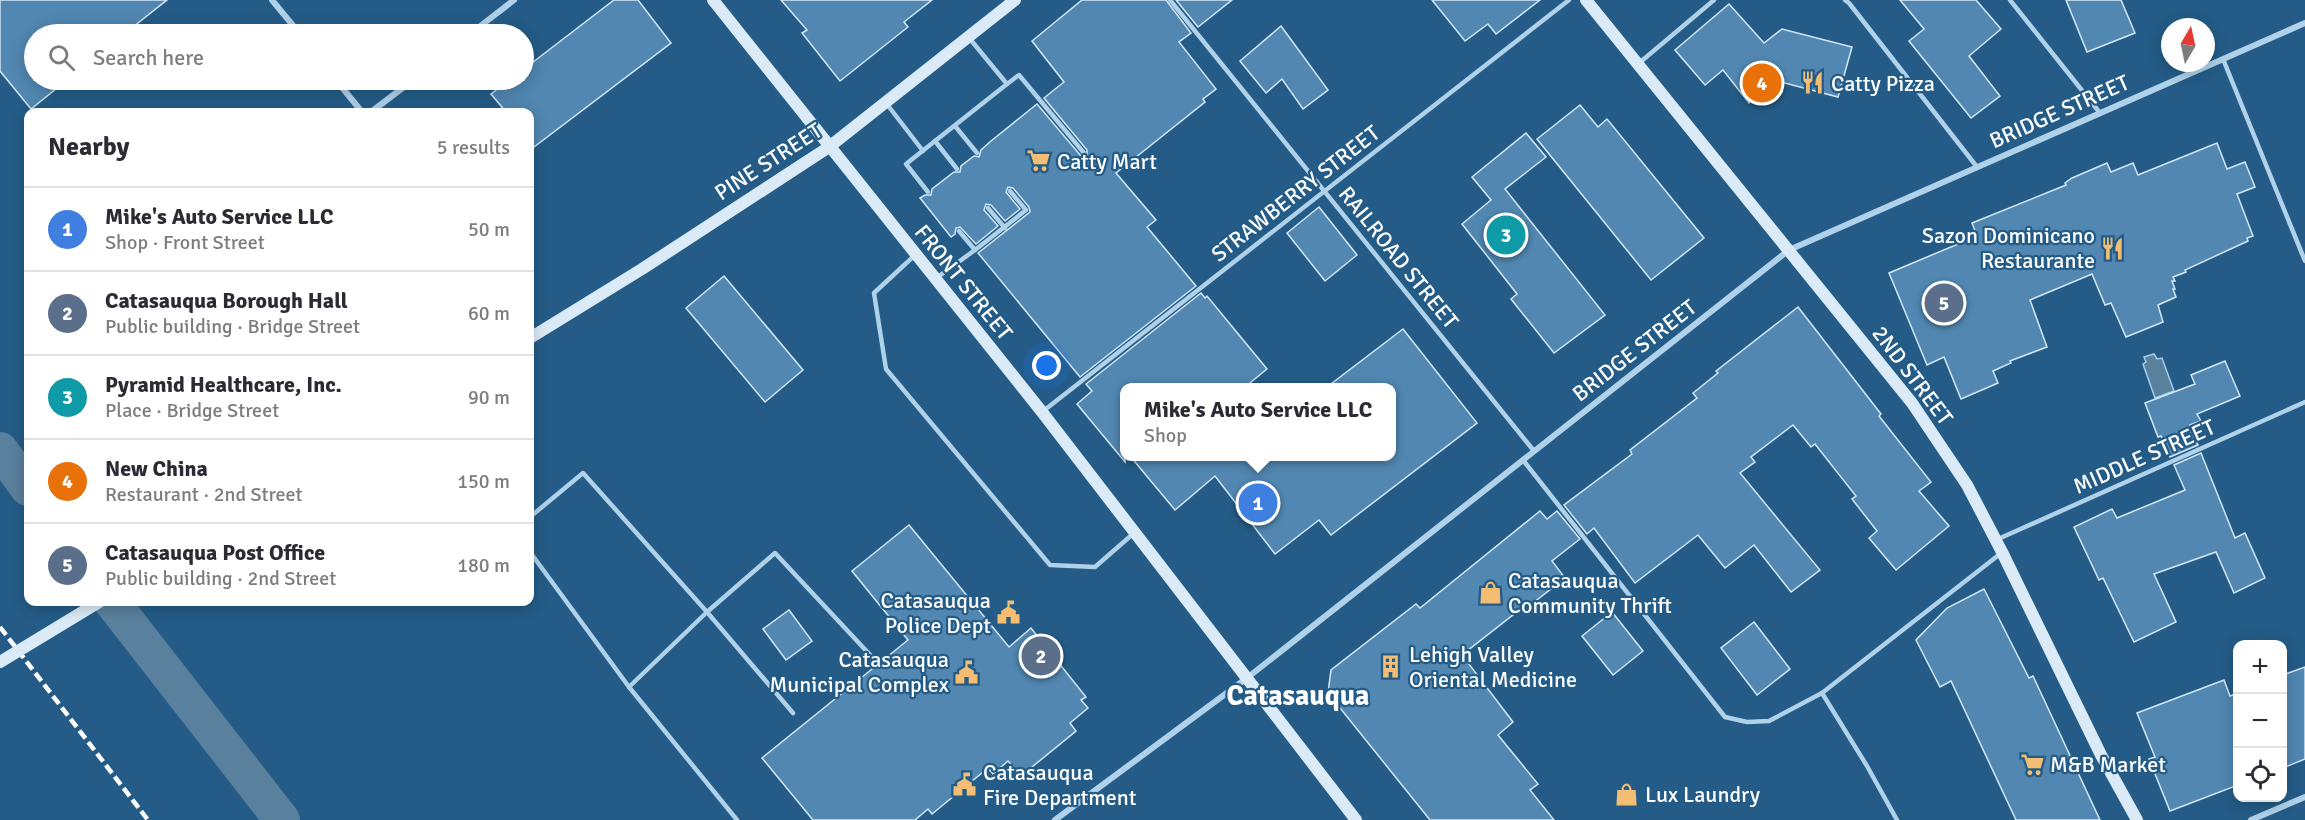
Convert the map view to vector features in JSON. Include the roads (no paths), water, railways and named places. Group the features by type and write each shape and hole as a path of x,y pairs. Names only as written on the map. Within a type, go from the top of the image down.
{"main road":[{"name":"FRONT STREET","path":"713,0 1042,412 1356,820"},
{"name":"PINE STREET","path":"534,336 642,269 829,147 1015,0"},
{"name":"2ND STREET","path":"1586,0 1912,403 1967,485 2101,755 2138,820"},
{"path":"0,662 92,606"}],"street":[{"path":"272,0 292,24"},
{"path":"483,24 514,0"},
{"name":"BRIDGE STREET","path":"1055,820 1247,678 1789,250 2305,23"},
{"path":"344,90 359,108"},
{"path":"376,108 400,90"},
{"path":"2251,820 2305,797"}],"lane":[{"name":"RAILROAD STREET","path":"1170,0 1534,451"},
{"name":"STRAWBERRY STREET","path":"1042,412 1569,0"},
{"path":"1638,64 1714,0"},
{"path":"1845,0 1850,3 1977,167"},
{"path":"2010,0 2100,113"},
{"path":"968,37 1007,84"},
{"path":"2223,59 2305,261"},
{"path":"928,192 906,164 1019,75 1084,153"},
{"path":"885,103 923,151"},
{"path":"955,126 977,153"},
{"path":"935,141 957,169"},
{"path":"935,279 1026,210 1010,191"},
{"path":"988,208 1005,228"},
{"path":"959,231 975,250"},
{"path":"915,255 874,293 886,369 1050,566 1095,567 1134,533"},
{"name":"MIDDLE STREET","path":"1996,540 2305,402"},
{"path":"1523,460 1725,717 1747,722 1769,721 1822,693 2002,552"},
{"path":"534,514 583,473 793,713"},
{"path":"629,687 707,612 775,553 872,657"},
{"path":"534,557 629,687 737,820"},
{"path":"1822,693 1897,820"}],"water":[{"path":"2154,354 2157,359 2162,358 2174,391 2155,398 2143,364 2146,362 2144,357"}],"waterway":[{"path":"0,450 24,483"},
{"path":"115,606 282,820"}],"railway":[{"path":"0,627 148,820"}],"place":[{"name":"New China","path":"1762,83"},
{"name":"Catty Pizza","path":"1813,83"},
{"name":"Catty Mart","path":"1039,161"},
{"name":"Pyramid Healthcare, Inc.","path":"1506,235"},
{"name":"Sazon Dominicano Restaurante","path":"2113,248"},
{"name":"Catasauqua Post Office","path":"1944,303"},
{"name":"Mike's Auto Service LLC","path":"1258,503"},
{"name":"Catasauqua Community Thrift","path":"1490,593"},
{"name":"Catasauqua Police Dept","path":"1009,613"},
{"name":"Catasauqua Borough Hall","path":"1041,656"},
{"name":"Lehigh Valley Oriental Medicine","path":"1391,667"},
{"name":"Catasauqua Municipal Complex","path":"967,672"},
{"name":"M&B Market","path":"2032,764"},
{"name":"Catasauqua Fire Department","path":"965,785"},
{"name":"Lux Laundry","path":"1627,794"}],"district":[{"name":"Catasauqua","path":"1298,695"}]}
